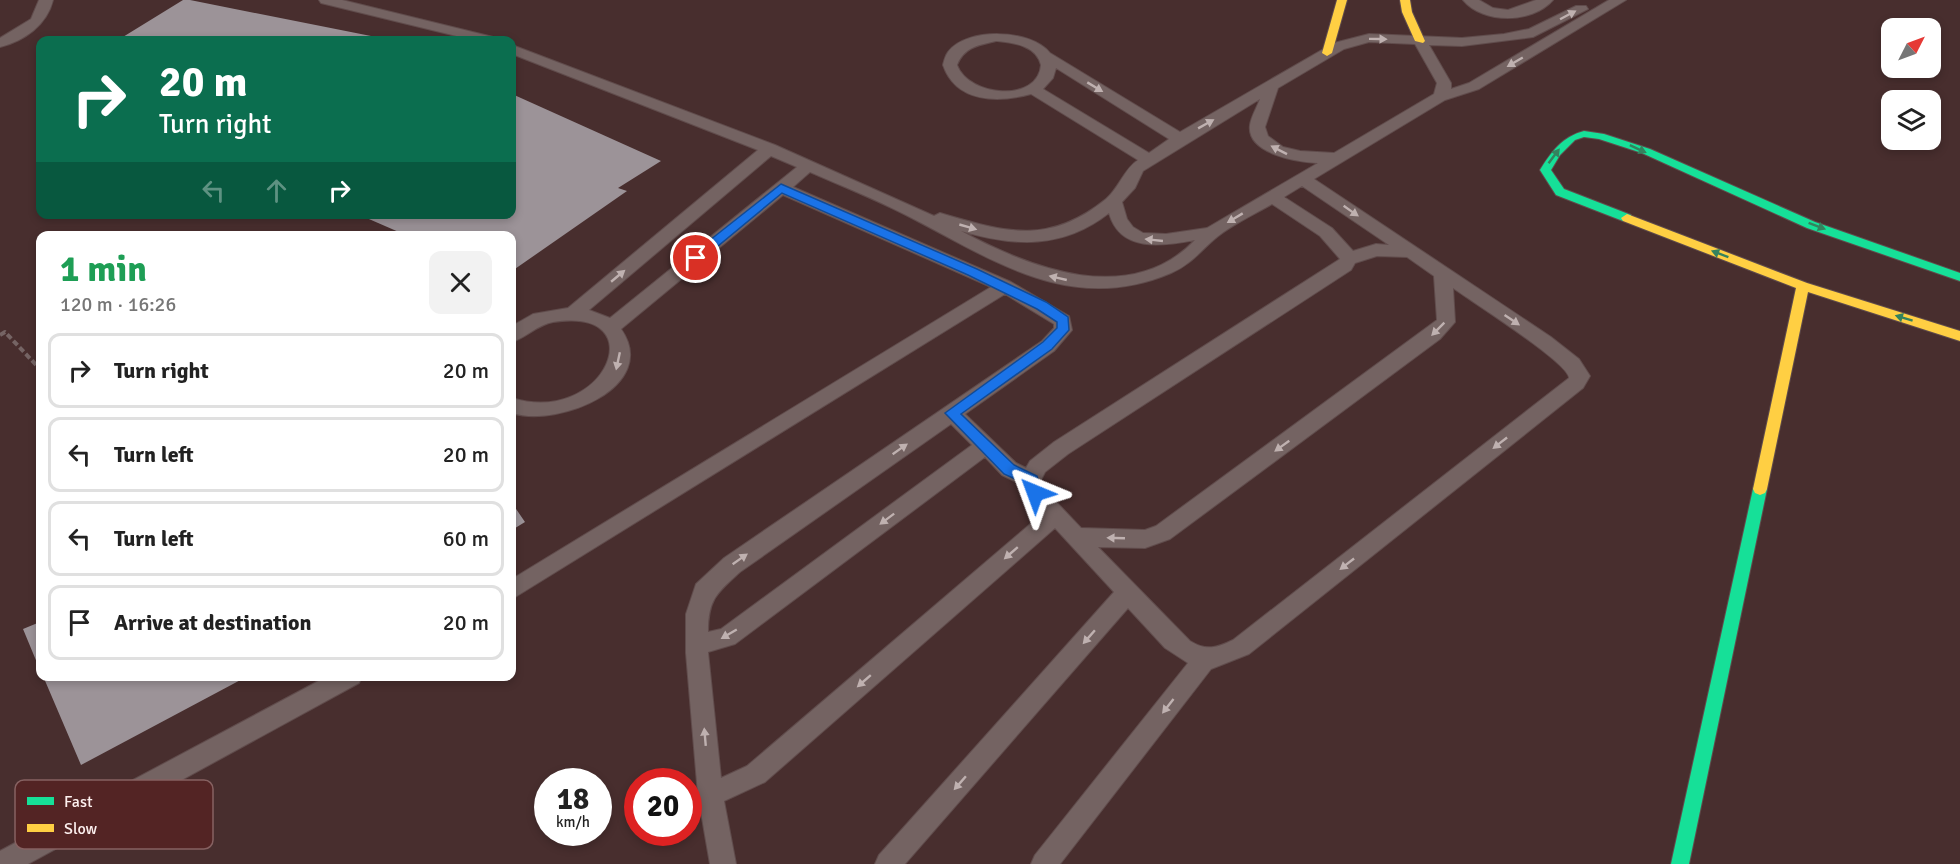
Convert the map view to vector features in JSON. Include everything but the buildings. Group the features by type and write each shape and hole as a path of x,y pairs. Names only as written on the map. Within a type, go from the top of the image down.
{"street":[{"path":"1327,53 1342,0"},
{"path":"1405,0 1407,12 1420,41"},
{"path":"1960,277 1763,206 1622,141 1582,134 1571,138 1554,153 1545,170 1560,192 1803,286 1960,336"},
{"path":"1680,864 1803,286"}],"lane":[{"path":"0,43 38,20 45,8 46,0"},
{"path":"326,0 472,36"},
{"path":"1470,0 1477,6 1504,15 1528,10 1546,0"},
{"path":"912,212 991,234 1042,236 1064,232 1084,224 1114,201 1129,184 1137,168 1180,139 1271,88 1327,53 1354,40 1487,41 1533,33 1596,0"},
{"path":"516,51 770,148 912,212 959,239 1040,274 1097,284 1140,279 1202,245 1211,232 1440,97 1474,86 1619,0"},
{"path":"1046,56 1050,64 1049,74 1033,89 1002,96 972,91 952,77 949,67 951,58 968,44 996,37 1026,42 1180,139"},
{"path":"1420,41 1444,83 1444,90 1440,97"},
{"path":"1271,88 1257,127 1258,134 1264,141 1290,155 1308,159 1336,158"},
{"path":"1033,89 1149,160"},
{"path":"573,314 770,148"},
{"path":"610,328 809,165"},
{"path":"1302,178 1545,342 1572,364 1581,376 1576,383 1242,646 1221,658 1204,660 1188,654 1127,593 1035,493 1032,480 1037,467 1061,448 1345,266 1349,259 1376,250 1410,252"},
{"path":"723,864 710,795 698,645 698,614 704,591 732,565 1048,346 1063,330 1063,321 1005,286 781,188"},
{"path":"1272,196 1334,239 1345,250 1349,259"},
{"path":"1114,201 1121,225 1129,233 1143,238 1173,240 1187,234 1211,232"},
{"path":"1075,537 1145,538 1163,532 1434,334 1446,322 1443,274"},
{"path":"516,588 1005,286"},
{"path":"516,333 542,318 573,314 600,320 610,328 621,346 617,369 598,391 569,406 537,411 521,410 516,407"},
{"path":"952,413 1009,470 1032,480"},
{"path":"698,645 727,637 984,447"},
{"path":"710,795 756,774 1055,515"},
{"path":"888,864 1127,593"},
{"path":"1044,864 1204,660"},
{"path":"158,780 342,681"},
{"path":"8,861 30,849"}],"path":[{"path":"0,335 5,332 36,365"}],"traffic: fast":[{"path":"1627,218 1560,192 1545,170 1556,153 1571,138 1584,134 1600,136 1646,151 1811,225 1960,277"},
{"path":"1680,864 1760,489"}],"traffic: slow":[{"path":"1327,53 1342,0"},
{"path":"1405,0 1407,12 1420,41"},
{"path":"1627,218 1803,286 1960,336"},
{"path":"1760,489 1803,286"}],"route":[{"path":"696,258 781,188 1005,286 1042,306 1063,321 1063,330 1048,346 952,413 1009,470 1032,480 1035,493"}]}
